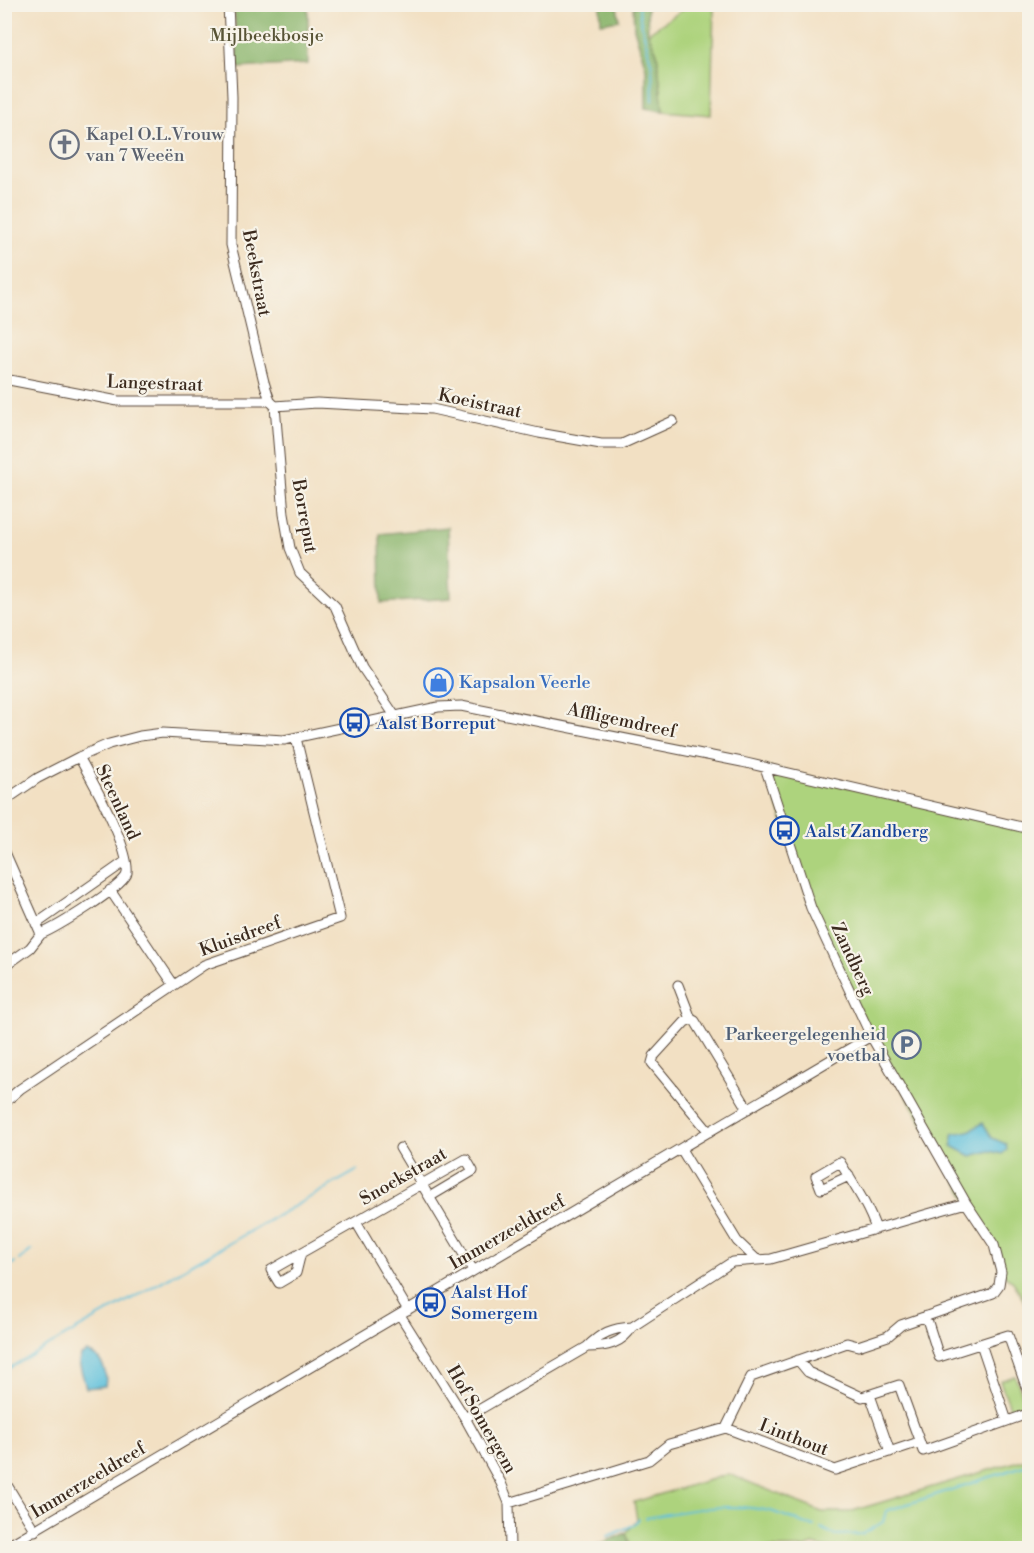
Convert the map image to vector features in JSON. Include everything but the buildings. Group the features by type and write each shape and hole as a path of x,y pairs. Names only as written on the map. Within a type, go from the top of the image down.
{"street":[{"name":"Beekstraat","path":"228,4 232,98 231,245 272,404"},
{"name":"Langestraat","path":"4,379 118,401 272,404"},
{"name":"Koeistraat","path":"272,404 347,404 432,409 539,433 601,444 622,444 673,421"},
{"name":"Borreput","path":"272,404 284,514 300,573 335,606 362,667 395,716"},
{"name":"Affligemdreef","path":"4,801 39,778 109,744 163,733 271,740 296,738 438,707 481,709 765,767 1029,830"},
{"name":"Kluisdreef","path":"4,1103 20,1089 204,965 340,918 296,738"},
{"name":"Steenland","path":"5,966 30,948 41,934 56,928 123,880 127,872 126,861 110,819 79,757"},
{"name":"Zandberg","path":"765,767 811,908 871,1036 966,1203 994,1245 1001,1272 999,1285 993,1293 926,1316"},
{"path":"4,850 41,934"},
{"name":"Steenland","path":"36,924 126,861"},
{"path":"110,890 174,985"},
{"path":"678,985 691,1019 748,1109"},
{"path":"691,1019 685,1022 654,1056 652,1063 709,1132"},
{"name":"Immerzeeldreef","path":"4,1548 871,1036"},
{"path":"400,1148 431,1196 473,1270"},
{"path":"681,1149 737,1241 756,1259"},
{"name":"Snoekstraat","path":"301,1253 466,1159 473,1171 431,1196"},
{"path":"849,1176 871,1214 876,1229"},
{"path":"587,1347 607,1347 627,1336 632,1327 732,1262 771,1259 966,1203"},
{"name":"Hof Somergem","path":"356,1222 501,1483 509,1503 510,1548"},
{"path":"732,1262 737,1241"},
{"path":"509,1503 649,1460 669,1444 726,1428 750,1377 847,1343 858,1346 888,1336 901,1325 926,1316 939,1357 1008,1335 1029,1398"},
{"path":"465,1418 587,1347 597,1336 614,1328 632,1327"},
{"path":"981,1344 1007,1421"},
{"path":"798,1360 808,1372 862,1397 899,1385 919,1442"},
{"path":"870,1395 890,1452"},
{"name":"Linthout","path":"726,1428 835,1470 919,1442 923,1451 1029,1413"},
{"path":"4,1480 35,1531"}],"green space":[{"name":"Mijlbeekbosje","path":"234,5 308,5 308,64 238,68"},
{"path":"600,5 617,5 619,20 601,23"},
{"path":"633,5 647,5 648,33 657,53 663,111 646,108 646,68 634,28"},
{"path":"690,5 714,5 711,115 663,111 657,53 648,33"},
{"path":"448,527 451,598 381,603 380,534"},
{"path":"765,767 1029,829 1029,1310 1014,1283 1001,1272 994,1245 871,1036 811,908"},
{"path":"1015,1376 1026,1404 1011,1410 1000,1381"},
{"path":"1029,1458 1029,1548 827,1548 813,1545 804,1548 631,1548 626,1533 637,1520 634,1502 729,1474 822,1512 849,1512"},
{"path":"626,1533 631,1548 590,1548"}],"water":[{"path":"1029,1084 1029,1114 1026,1113 1023,1088"},
{"path":"983,1123 992,1138 1006,1144 1007,1150 1002,1154 990,1151 971,1156 952,1146 953,1134 969,1131"},
{"path":"87,1352 97,1357 103,1365 106,1375 105,1386 86,1388 79,1363 81,1355"}],"waterway":[{"path":"639,4 640,18 652,66 653,101"},
{"path":"4,1371 358,1170"},
{"path":"19,1260 32,1250"},
{"path":"5,1270 15,1262"},
{"path":"821,1528 835,1535 863,1534 883,1522 886,1511 1030,1464"},
{"path":"646,1518 692,1510 739,1507 770,1511 814,1526"},
{"path":"608,1536 634,1525 639,1519"}],"place":[{"name":"Kapel O.L.Vrouw van 7 Weeën","path":"65,144"},
{"name":"Kapsalon Veerle","path":"438,682"},
{"name":"Aalst Borreput","path":"355,723"},
{"name":"Aalst Zandberg","path":"784,831"},
{"name":"Parkeergelegenheid voetbal","path":"907,1044"},
{"name":"Aalst Hof Somergem","path":"430,1302"}]}
